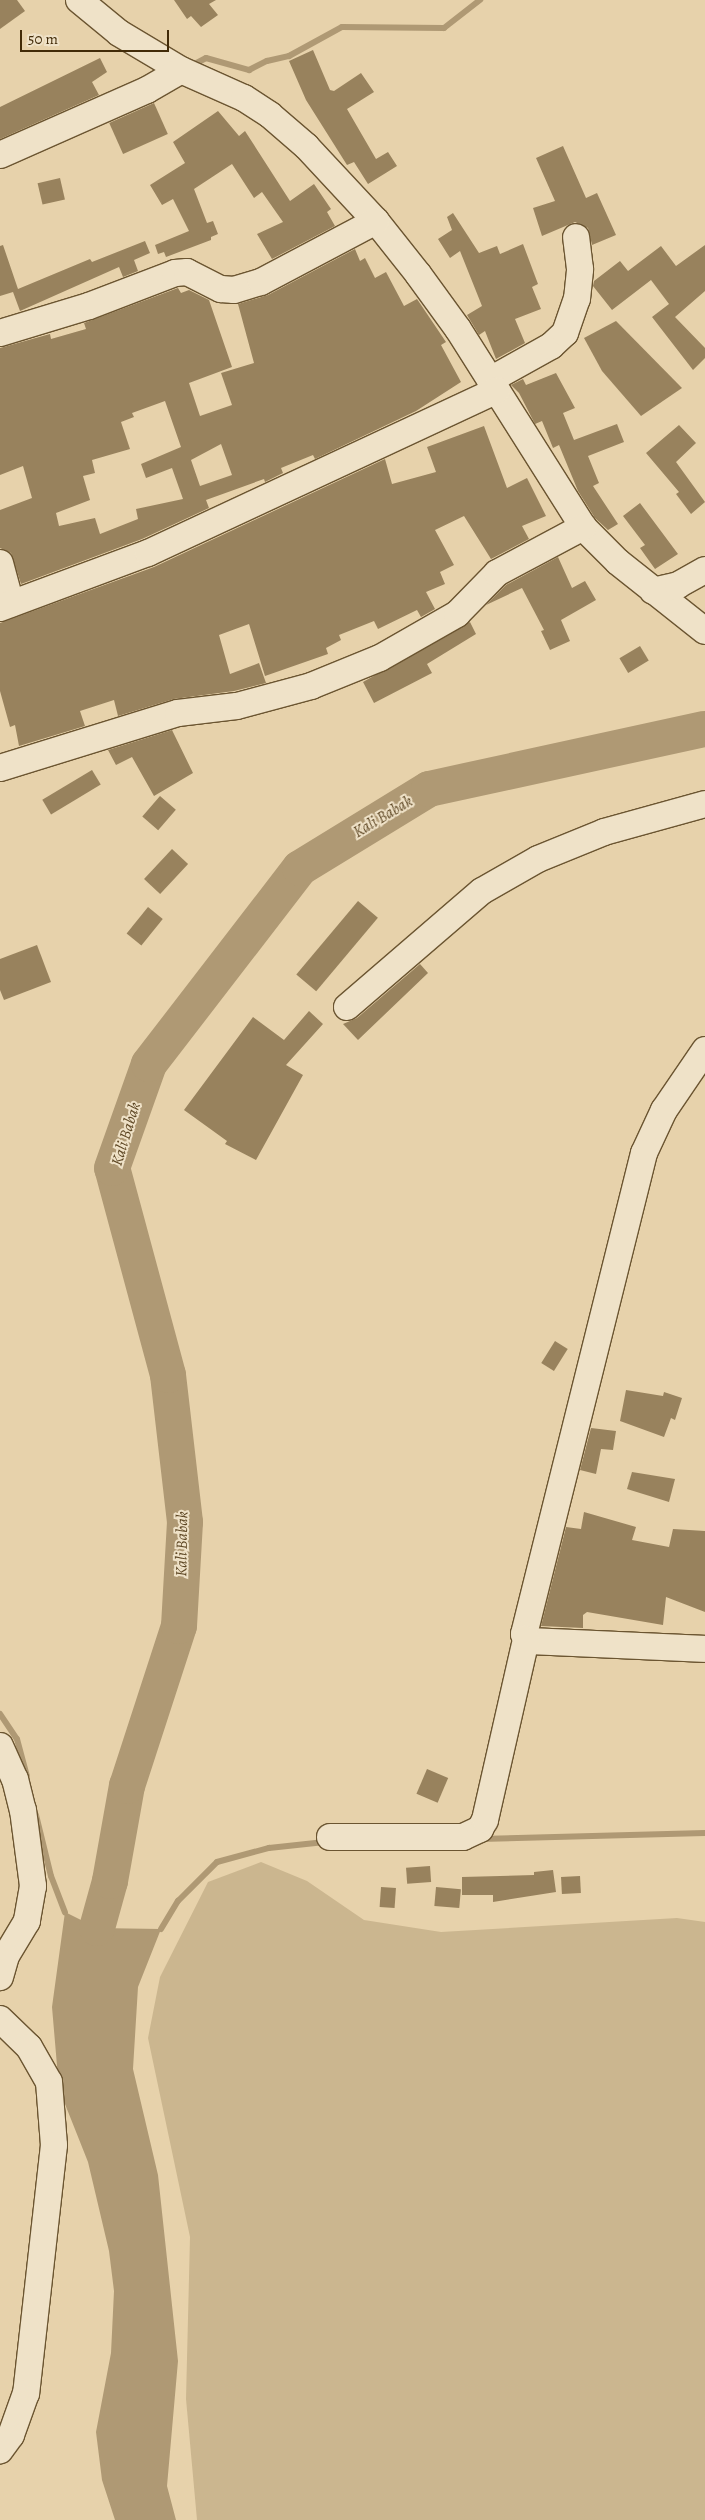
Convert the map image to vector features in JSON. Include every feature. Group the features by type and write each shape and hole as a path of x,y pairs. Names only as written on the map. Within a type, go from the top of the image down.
{"street":[{"path":"78,0 119,33 190,73 228,89 270,115 306,146 376,221 453,321 583,527 652,591 699,626"},
{"path":"0,155 190,73"},
{"path":"0,333 89,306 175,274 187,272 228,289 261,282 376,221"},
{"path":"0,563 6,606 148,553 494,385 552,346 565,333 577,299 580,269 576,237"},
{"path":"0,768 178,713 237,706 311,686 380,658 457,614 497,573 583,527"},
{"path":"652,591 678,585 705,570"},
{"path":"348,1007 482,891 538,859 604,832 705,804"},
{"path":"330,1838 463,1837 480,1829 485,1820 526,1639 524,1630 644,1153 664,1110 705,1050"},
{"path":"526,1639 705,1649"},
{"path":"0,1746 15,1779 23,1810 33,1886 27,1921 6,1956 0,1976"},
{"path":"0,2019 30,2047 49,2082 54,2145 26,2393 11,2435 0,2450"}],"shaded area":[{"path":"261,1862 307,1881 364,1920 441,1932 677,1918 705,1922 705,2520 197,2520 186,2399 190,2237 148,2038 160,1977 208,1882"},
{"path":"65,1912 97,1928 161,1929 138,1987 133,2069 158,2175 178,2361 167,2486 176,2520 115,2520 102,2480 96,2432 111,2353 114,2291 109,2251 88,2162 59,2089 52,2007"}],"building":[{"path":"0,0 17,0 25,11 0,29"},
{"path":"174,0 216,0 209,4 218,15 201,27 191,16 187,19"},
{"path":"313,50 330,90 334,91 361,73 374,92 347,109 376,159 388,152 397,166 368,184 354,162 347,165 306,100 289,61"},
{"path":"100,58 107,72 92,82 99,95 0,139 0,107"},
{"path":"154,103 168,134 123,154 109,123"},
{"path":"218,111 239,136 245,131 290,201 314,184 331,209 327,212 335,226 272,259 257,234 283,222 262,192 254,198 232,164 194,189 207,223 213,221 218,234 211,237 211,240 166,257 164,252 158,254 155,245 189,231 173,199 162,205 150,185 185,163 173,142"},
{"path":"563,146 586,198 597,193 616,235 592,245 588,228 575,222 542,236 533,208 555,201 536,158"},
{"path":"60,178 65,199 43,205 38,183"},
{"path":"453,213 479,253 497,246 500,254 523,244 538,284 532,287 541,309 515,319 525,343 496,359 485,331 479,335 467,315 482,306 460,251 450,258 438,239 452,230 447,217"},
{"path":"145,241 150,253 134,260 138,271 123,277 119,267 20,311 13,292 0,296 0,246 3,245 18,289 90,259 92,262"},
{"path":"705,245 705,291 675,317 705,348 705,358 693,370 652,317 669,304 651,280 612,310 593,286 594,281 620,261 628,271 661,246 676,266"},
{"path":"355,249 360,261 365,258 375,278 386,272 404,306 417,299 446,342 441,345 461,382 416,411 315,459 313,455 281,468 283,473 265,482 264,479 206,500 209,508 142,539 21,584 11,553 0,548 0,510 32,498 23,466 0,475 0,348 50,334 51,339 86,329 84,323 178,288 181,293 189,290 209,300 232,367 189,383 200,416 232,405 221,373 254,363 238,304 268,295","holes":["165,401 181,447 141,464 146,478 172,468 183,499 136,509 138,519 100,534 95,518 59,526 56,513 90,500 83,476 95,473 92,460 130,449 121,422 134,417 132,413","221,444 232,475 200,486 191,460"]},
{"path":"616,321 682,388 641,416 602,371 584,338"},
{"path":"556,373 575,408 563,413 574,440 617,424 624,442 588,456 599,483 593,486 618,524 608,530 595,518 578,491 559,445 553,448 542,421 535,424 519,393 511,385 523,379 526,385"},
{"path":"679,425 696,443 676,462 705,502 691,514 676,494 679,492 646,453"},
{"path":"484,426 507,488 527,478 546,516 522,526 529,539 491,559 464,516 435,530 454,565 440,572 445,584 426,592 435,609 421,617 417,610 378,629 374,621 339,635 341,640 326,648 328,654 265,676 249,624 219,635 230,674 259,663 266,683 234,691 174,699 118,716 114,700 80,711 85,726 19,746 15,725 10,727 0,691 0,623 154,567 385,459 392,484 436,472 427,447"},
{"path":"640,503 678,554 655,569 640,548 645,545 623,516"},
{"path":"558,557 572,588 585,581 596,600 561,620 570,641 550,650 541,631 544,630 522,588 486,605 506,585"},
{"path":"470,622 476,634 427,664 432,673 374,703 363,682"},
{"path":"640,646 649,661 628,673 619,658"},
{"path":"172,730 193,773 154,796 132,757 116,765 108,750"},
{"path":"92,770 101,785 51,814 42,800"},
{"path":"160,796 176,810 158,830 142,816"},
{"path":"172,849 188,864 160,894 144,879"},
{"path":"358,901 378,918 316,991 296,975"},
{"path":"148,907 163,919 141,945 127,933"},
{"path":"37,945 51,982 4,1000 0,990 0,959"},
{"path":"420,964 428,973 358,1040 343,1024 357,1018"},
{"path":"309,1011 323,1024 286,1065 303,1075 256,1160 225,1144 227,1141 184,1110 253,1017 284,1040"},
{"path":"555,1341 568,1349 554,1371 541,1363"},
{"path":"626,1390 663,1396 664,1392 682,1398 675,1420 671,1418 664,1437 620,1421"},
{"path":"591,1428 616,1431 613,1450 601,1449 596,1474 580,1470"},
{"path":"632,1472 675,1479 669,1502 627,1489"},
{"path":"584,1512 636,1527 632,1540 669,1547 673,1529 705,1531 705,1612 666,1597 663,1625 587,1612 583,1615 583,1628 541,1626 566,1527 581,1529"},
{"path":"427,1769 448,1778 438,1803 416,1794"},
{"path":"430,1866 431,1882 407,1884 406,1868"},
{"path":"553,1870 556,1892 493,1902 493,1895 462,1895 462,1877 534,1875 534,1872"},
{"path":"580,1876 581,1893 562,1894 561,1877"},
{"path":"381,1887 396,1888 395,1908 380,1907"},
{"path":"436,1887 461,1889 459,1908 434,1906"}],"waterway":[{"path":"191,66 206,58 249,70 267,61 289,56 342,27 444,28 480,0"},
{"name":"Kali Babak","path":"97,1928 110,1881 127,1786 179,1626 185,1522 168,1375 112,1168 149,1064 300,868 429,789 705,729"},
{"path":"0,1714 17,1739 27,1776"},
{"path":"36,1815 51,1876 65,1912"},
{"path":"480,1839 705,1833"},
{"path":"161,1929 178,1901 217,1862 269,1848 325,1842"}]}
